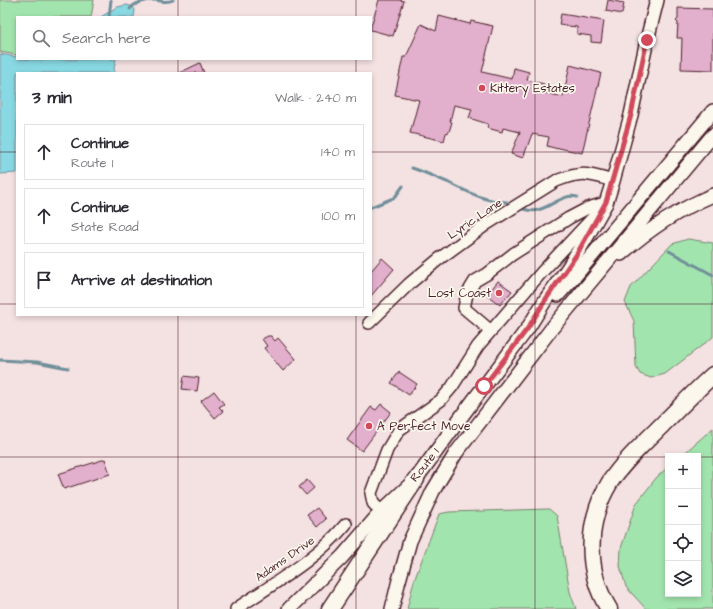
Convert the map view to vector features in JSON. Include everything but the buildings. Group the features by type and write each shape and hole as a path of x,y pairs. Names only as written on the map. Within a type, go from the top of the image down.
{"highway":[{"path":"609,609 597,584 593,569 591,550 592,531 595,517 604,492 619,470 634,453 713,375"},
{"path":"330,609 416,479"}],"main road":[{"name":"Route 1","path":"289,609 342,558 381,512 416,479 528,328 577,254 606,202 613,181 631,115 657,0"},
{"path":"528,328 575,276 713,111"},
{"path":"590,283 713,135"},
{"path":"590,283 645,235 673,216 713,195"},
{"name":"Route 1","path":"392,609 410,542 433,491 444,472 456,453 528,358 590,283"}],"street":[{"name":"Lyric Lane","path":"369,323 409,284 439,259 498,217 556,181 584,174 613,181"},
{"path":"491,331 464,308 467,294 474,281 487,274 513,254 569,218 588,208 606,202"},
{"path":"381,512 373,503 371,493 387,450 399,430 441,400 452,387 478,346 541,273 606,202"},
{"name":"Adams Drive","path":"236,609 311,559 331,541 346,524"}],"green space":[{"path":"0,0 94,0 91,16 16,16 16,55 0,52"},
{"path":"688,239 713,243 713,337 665,374 651,378 640,374 636,367 634,321 625,302 631,287 672,244"},
{"path":"713,428 713,609 646,609 626,587 620,566 621,548 636,504 656,478 665,470 665,597 701,597 701,453 684,453"},
{"path":"549,509 557,516 570,592 576,609 407,609 414,581 439,514 449,512"}],"water":[{"path":"127,5 133,7 135,10 134,16 103,16 117,7"},
{"path":"0,54 16,57 16,60 116,60 115,72 16,72 16,173 0,174"}],"waterway":[{"path":"109,16 111,0"},
{"path":"130,9 134,5 144,1 154,0 168,2 173,0"},
{"path":"412,168 483,198 499,202 507,202"},
{"path":"372,207 395,197 403,186"},
{"path":"523,209 536,211 567,197 577,197"},
{"path":"669,251 713,275"},
{"path":"0,360 37,362 68,368"}],"place":[{"name":"Kittery Estates","path":"482,88"},
{"name":"Lost Coast","path":"499,293"},
{"name":"A Perfect Move","path":"369,426"}],"route":[{"path":"484,386 528,328 577,254 606,202 621,155 647,40"}]}
